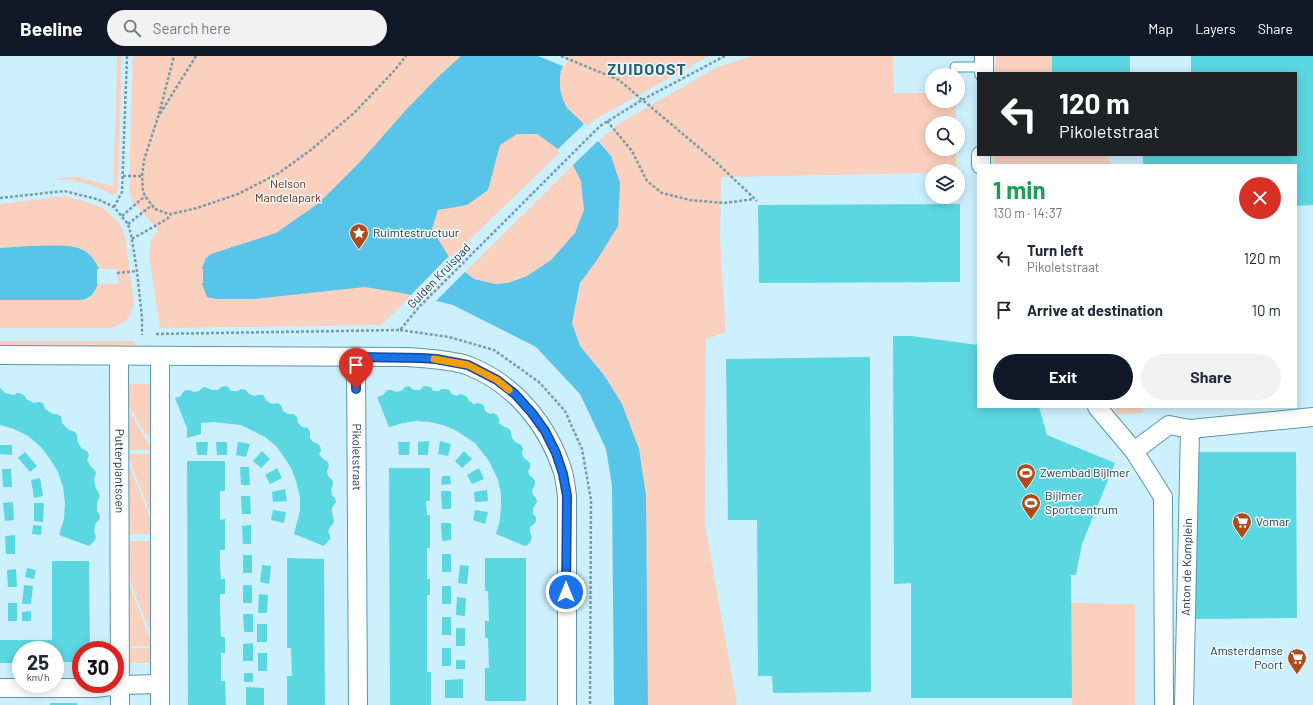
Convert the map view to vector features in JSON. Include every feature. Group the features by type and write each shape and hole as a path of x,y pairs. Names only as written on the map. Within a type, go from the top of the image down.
{"street":[{"path":"0,355 421,358 436,359 468,365 497,380 515,394 532,413 545,431 556,453 563,474 567,496 567,705"},
{"name":"Putterplantsoen","path":"119,356 120,641"},
{"path":"160,356 160,705"},
{"name":"Pikoletstraat","path":"356,357 358,705"},
{"name":"Anton de Komplein","path":"1098,408 1134,451 1163,497 1164,705"},
{"path":"1134,451 1169,426 1190,429 1313,417"},
{"name":"Anton de Komplein","path":"1184,705 1190,429"},
{"path":"124,685 160,684"},
{"path":"0,688 72,688"},
{"name":"Putterplantsoen","path":"120,693 120,705"}],"lane":[{"path":"955,67 984,65"}],"path":[{"path":"114,207 122,192 127,56"},
{"path":"174,56 158,117 144,160 142,176 143,191 145,196 155,209 160,212 171,214 198,208 238,194 279,173 312,149 354,114 406,56"},
{"path":"158,117 196,56"},
{"path":"562,56 619,80 716,162 756,200 724,203 690,200 662,193 647,181 632,151 607,121"},
{"name":"Gulden Kruispad","path":"137,271 142,318 142,334 400,330 419,307 600,126 642,100 725,56"},
{"path":"122,176 142,176"},
{"path":"0,198 64,191 97,199 114,207 128,224 137,271 117,273"},
{"path":"122,216 145,196"},
{"path":"128,224 152,205"},
{"path":"132,239 167,219 171,214"}],"green space":[{"path":"117,56 122,56 118,187 116,196 85,184 69,180 53,180 78,177 113,186"},
{"name":"Nelson Mandelapark","path":"133,56 709,56 594,120 381,325 160,328 149,255 151,240 158,230 132,201 130,195 129,183"},
{"path":"752,56 893,56 894,93 925,93 925,108 956,108 956,116 925,116 925,156 956,156 957,164 925,164 925,173 721,177 720,240 726,332 706,339 705,524 737,705 648,705 646,495 639,449 604,375 580,346 572,323 611,156 599,140 620,123 717,67"},
{"path":"996,56 1054,56 1062,72 995,72"},
{"path":"993,156 1108,156 1112,164 993,164"},
{"path":"573,165 581,181 584,210 575,233 551,260 527,276 508,283 495,284 474,279 465,272"},
{"path":"64,196 103,208 119,223 123,230 126,242 134,303 131,313 125,322 109,328 0,328 0,300 80,300 94,293 98,284 119,284 116,269 99,269 95,261 71,247 29,246 0,248 0,204"},
{"path":"0,341 133,341 135,342 135,347 0,348"},
{"path":"126,384 153,384 154,432 147,436 128,405 125,404"},
{"path":"128,408 152,450 128,450"},
{"path":"1114,408 1143,408 1143,413 1118,414"},
{"path":"127,454 151,454 151,515"},
{"path":"131,469 150,518 154,518 154,534 126,534 126,471"},
{"path":"126,541 154,541 154,628 149,630 130,581 126,581"},
{"path":"129,584 153,646 129,646"},
{"path":"1071,603 1135,604 1135,705 1072,705"},
{"path":"126,648 155,648 154,663 127,663"}],"water":[{"path":"461,56 568,56 561,70 560,77 560,89 563,100 567,108 582,122 611,156 620,183 618,226 597,260 580,283 572,323 580,346 604,375 622,404 639,449 646,495 648,705 614,705 612,486 606,449 580,394 536,347 453,305 402,293 365,287 253,299 216,299 207,297 202,284 202,268 206,258 211,254 276,233 319,203 360,162 405,111","holes":["517,134 537,134 558,149 573,165 581,181 584,210 575,233 551,260 527,276 508,283 495,284 474,279 449,257 432,229 438,210 467,205 488,190 500,145"]},
{"path":"66,246 80,248 85,251 94,259 99,269 97,269 98,284 93,293 89,297 80,300 0,300 0,248"}],"pier":[{"path":"538,56 570,56 565,67"},
{"path":"585,123 600,139 572,166 557,150"},
{"path":"450,255 466,271 434,303 409,297"}],"building":[{"path":"1052,56 1130,56 1130,72 1052,72"},
{"path":"1191,56 1313,56 1313,205 1297,206 1297,164 1143,164 1143,156 1297,156 1297,72 1191,72"},
{"path":"960,204 960,282 759,283 758,205"},
{"name":"Bijlmer Sportcentrum","path":"893,336 911,336 977,345 977,408 1039,408 1047,435 1115,463 1082,544 1076,575 1071,575 1072,698 911,698 911,583 894,584"},
{"path":"870,357 871,692 773,693 772,676 758,676 757,520 728,520 726,359"},
{"path":"225,386 231,391 242,389 255,396 263,395 267,401 272,404 278,403 281,405 283,411 297,417 298,423 302,427 308,428 310,438 313,442 320,446 321,451 319,454 328,462 328,476 333,481 331,489 332,495 336,502 332,508 334,520 333,524 328,532 330,539 324,546 294,534 300,511 300,497 296,481 291,468 284,457 276,446 265,437 241,425 214,422 201,423 201,434 187,438 187,428 175,398 181,396 186,390 194,392 205,387 212,390 218,390"},
{"path":"409,386 414,390 420,390 424,386 427,386 432,388 433,391 446,389 457,396 460,394 464,395 474,404 482,404 485,411 490,414 493,413 497,415 499,423 511,431 512,438 523,448 522,454 530,463 530,468 528,471 530,476 535,481 535,485 532,490 537,502 533,508 533,514 536,517 536,521 530,527 532,537 530,543 525,546 496,534 500,520 501,507 501,494 498,480 489,461 475,443 455,430 430,422 416,421 389,427 377,397 383,395 387,390 396,392"},
{"path":"0,388 5,393 14,395 20,393 25,396 26,399 34,403 43,403 45,409 53,414 61,416 62,423 69,430 75,432 81,448 87,451 89,455 87,460 96,473 94,480 96,489 100,496 97,502 97,511 100,517 95,524 94,532 96,536 95,540 89,546 59,535 64,519 65,503 63,487 58,472 40,446 28,436 14,429 0,425"},
{"path":"429,441 428,455 418,455 418,442"},
{"path":"440,441 451,444 448,456 438,454"},
{"path":"196,442 208,442 207,455 197,455"},
{"path":"216,442 227,442 227,455 217,455"},
{"path":"238,442 250,444 246,457 236,455"},
{"path":"398,442 410,442 409,455 399,455"},
{"path":"0,445 12,445 12,455 0,454"},
{"path":"262,451 270,459 261,468 253,461"},
{"path":"464,451 472,459 462,468 455,461"},
{"path":"25,452 37,466 30,472 18,458"},
{"path":"1195,452 1296,452 1297,618 1196,619"},
{"path":"187,461 225,461 225,491 220,491 220,520 225,519 225,550 220,550 220,564 221,579 225,579 225,594 220,594 220,608 221,637 225,637 225,653 221,653 221,681 225,681 226,705 188,705"},
{"path":"240,467 249,467 250,485 241,485"},
{"path":"277,468 282,478 270,484 265,475"},
{"path":"389,468 430,468 430,501 426,501 427,515 430,515 430,548 427,548 427,579 430,579 430,595 427,595 427,672 431,672 431,705 390,705"},
{"path":"479,468 484,479 472,484 467,475"},
{"path":"2,469 11,469 12,487 3,487"},
{"path":"442,476 450,476 451,484 441,485"},
{"path":"40,478 43,496 34,498 31,480"},
{"path":"285,489 287,501 273,502 272,492"},
{"path":"487,490 488,501 475,502 474,492"},
{"path":"441,491 451,491 451,509 442,509"},
{"path":"241,496 250,496 251,514 242,514"},
{"path":"13,502 14,520 5,521 3,503"},
{"path":"34,503 44,503 43,522 34,521"},
{"path":"273,510 286,512 284,523 271,520"},
{"path":"475,510 488,512 485,524 473,520"},
{"path":"441,523 451,523 451,540 442,541"},
{"path":"33,525 42,526 41,535 32,534"},
{"path":"251,525 251,544 243,544 242,526"},
{"path":"15,535 15,554 6,554 5,536"},
{"path":"442,554 451,554 451,572 442,572"},
{"path":"243,555 252,555 252,573 243,573"},
{"path":"287,558 324,559 325,705 287,705 287,676 292,676 291,648 287,648"},
{"path":"485,558 526,558 526,701 485,701 485,668 489,668 488,638 485,638 485,621 489,621 488,591 485,591"},
{"path":"52,561 89,561 90,641 72,641 72,662 64,662 64,641 12,641 12,663 0,663 0,640 52,640"},
{"path":"262,565 271,566 269,584 260,582"},
{"path":"460,565 469,566 467,584 458,583"},
{"path":"27,568 36,570 34,579 25,577"},
{"path":"16,569 17,587 8,587 7,570"},
{"path":"24,585 33,586 31,604 22,604"},
{"path":"243,585 252,585 252,603 243,603"},
{"path":"442,586 451,586 451,604 442,604"},
{"path":"259,594 268,595 267,613 258,613"},
{"path":"457,597 466,598 465,616 456,615"},
{"path":"8,603 17,603 17,621 8,621"},
{"path":"31,611 31,621 22,621 22,612"},
{"path":"243,614 253,614 253,632 244,632"},
{"path":"442,617 451,617 451,635 442,635"},
{"path":"257,624 267,624 267,642 257,642"},
{"path":"456,628 465,628 465,646 456,646"},
{"path":"253,643 253,661 243,661 243,644"},
{"path":"442,648 451,648 451,666 442,666"},
{"path":"258,653 267,653 267,671 258,671"},
{"path":"456,660 465,660 465,669 456,669"},
{"path":"244,673 253,673 253,682 244,682"},
{"path":"463,679 463,698 445,698 445,680"},
{"path":"246,687 264,688 264,705 246,705"},
{"path":"50,703 77,703 77,705 50,705"}],"slow traffic":[{"path":"434,359 468,365 497,380 509,390"}],"place":[{"name":"Ruimtestructuur","path":"359,250"},
{"name":"Zwembad Bijlmer","path":"1026,490"},
{"name":"Bijlmer Sportcentrum","path":"1031,520"},
{"name":"Vomar","path":"1242,539"},
{"name":"Amsterdamse Poort","path":"1297,675"}],"district":[{"name":"ZUIDOOST","path":"647,69"}],"route":[{"path":"356,389 356,357 406,357 436,359 468,365 497,380 515,394 532,413 545,431 556,453 563,474 567,496 566,592"}]}
